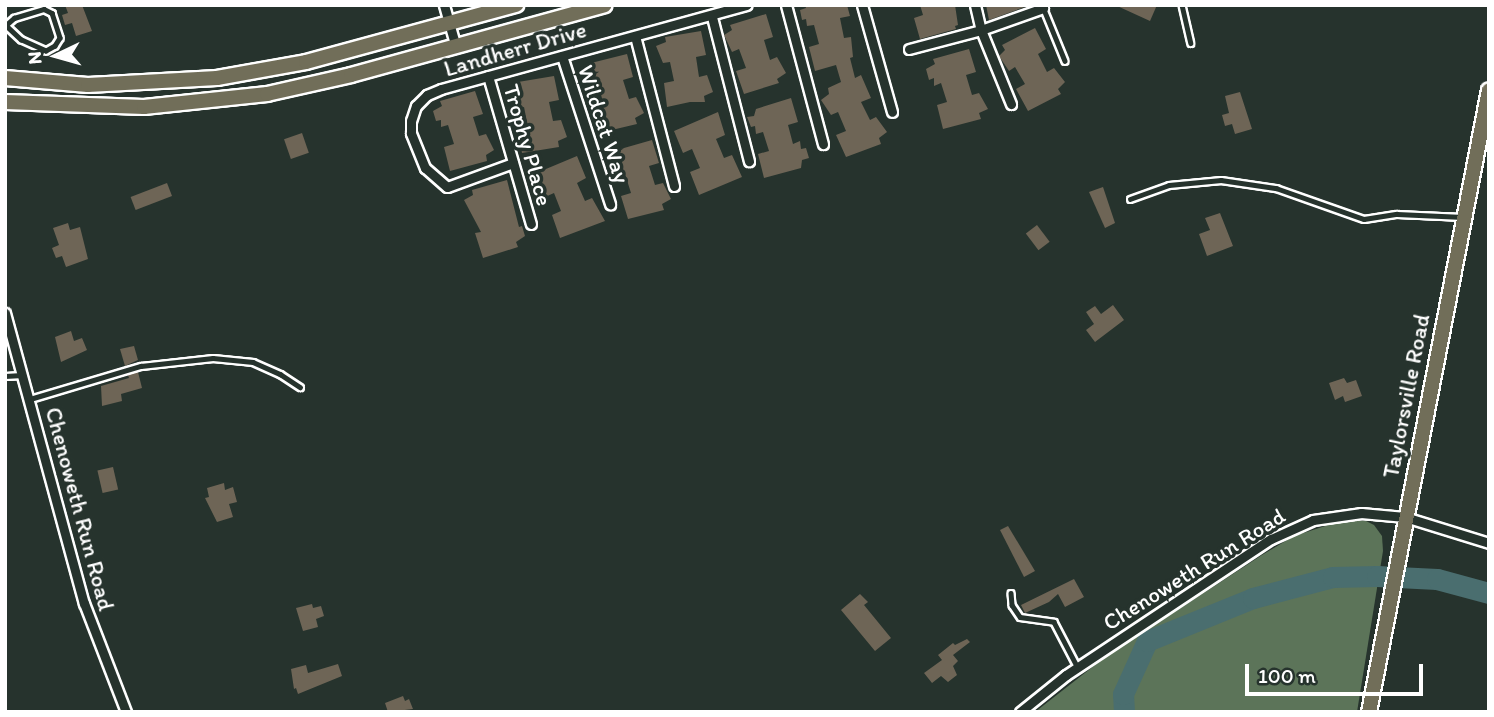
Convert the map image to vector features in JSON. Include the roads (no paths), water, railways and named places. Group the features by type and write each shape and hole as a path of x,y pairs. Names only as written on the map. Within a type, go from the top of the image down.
{"main road":[{"path":"5,79 88,85 217,78 306,62 516,5"},
{"path":"5,102 94,108 191,103 302,87 605,5"},
{"name":"Taylorsville Road","path":"1369,712 1489,90"}],"street":[{"name":"Landherr Drive","path":"444,5 456,47"},
{"name":"Landherr Drive","path":"513,163 447,187 425,168 411,133 416,106 427,95 488,76 712,17 747,5"},
{"path":"786,5 823,144"},
{"path":"862,5 892,112"},
{"path":"975,5 981,30 1011,104"},
{"path":"909,49 981,30 1043,6"},
{"path":"712,17 749,161"},
{"path":"635,36 674,186"},
{"name":"Wildcat Way","path":"562,56 610,204"},
{"name":"Trophy Place","path":"488,76 531,224"},
{"name":"Chenoweth Run Road","path":"5,313 24,374 84,603 126,712"},
{"name":"Chenoweth Run Road","path":"1020,712 1078,667 1283,532 1330,516 1361,513 1405,517 1489,543"}],"lane":[{"path":"1182,5 1191,43"},
{"path":"1043,6 1065,61"},
{"path":"44,9 52,13 60,38 55,46 46,51 21,40 6,26 14,18 44,9"},
{"path":"1130,199 1169,185 1221,180 1276,188 1364,219 1397,214 1464,217"},
{"path":"30,398 141,366 213,358 253,362 300,387"},
{"path":"5,376 24,374"},
{"path":"1011,593 1012,605 1020,617 1054,622 1078,667"}],"waterway":[{"path":"1124,712 1123,694 1147,641 1253,598 1333,577 1377,576 1437,579 1489,593"}]}
